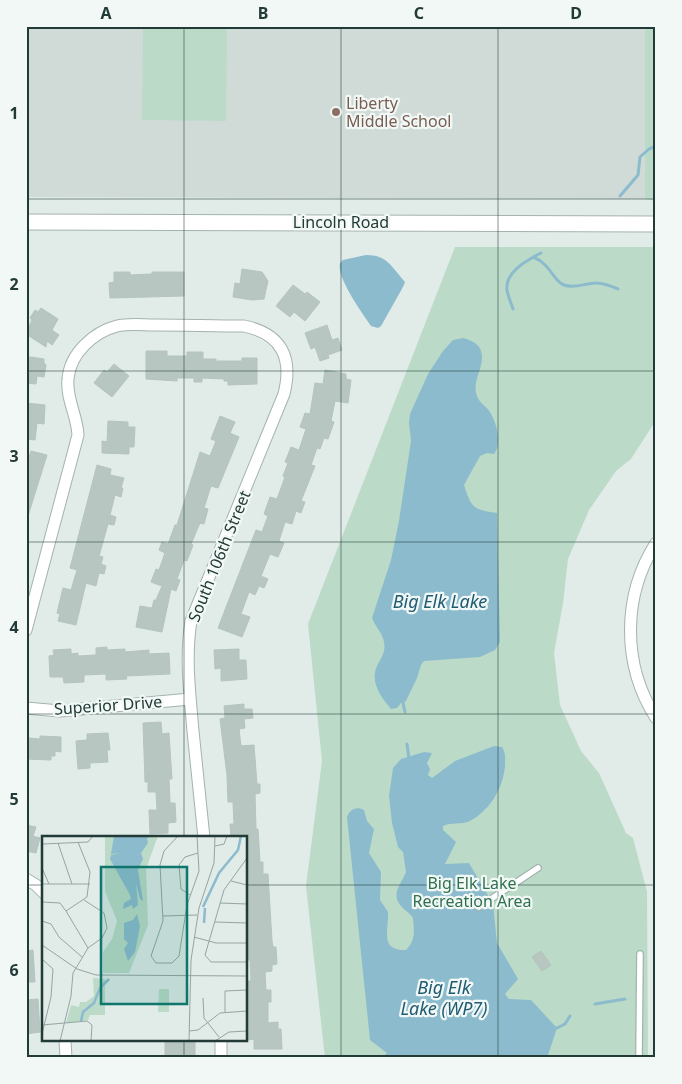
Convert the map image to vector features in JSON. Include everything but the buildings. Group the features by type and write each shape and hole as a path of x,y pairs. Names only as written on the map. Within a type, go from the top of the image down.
{"street":[{"name":"Lincoln Road","path":"26,222 656,224"},
{"name":"South 106th Street","path":"26,630 78,435 78,424 68,396 68,377 74,362 85,344 98,333 119,325 244,326 268,334 278,343 285,355 287,382 284,394 191,621 187,655 204,836"},
{"path":"656,543 640,574 632,603 630,634 632,660 638,682 656,718"},
{"name":"Superior Drive","path":"26,708 60,711 190,699"},
{"path":"26,879 42,890"},
{"path":"65,1042 66,1058"},
{"path":"221,1042 221,1058"}],"lane":[{"path":"479,907 538,868"},
{"path":"639,1058 640,954"}],"shaded area":[{"name":"Liberty Middle School","path":"26,26 645,26 645,199 26,197"}],"green space":[{"path":"143,26 227,26 226,121 142,120"},
{"path":"645,26 656,26 656,201 645,199"},
{"name":"Big Elk Lake Recreation Area","path":"455,247 656,247 656,420 631,459 616,471 589,510 568,559 563,603 554,653 560,705 581,751 599,773 626,833 633,838 647,892 648,1058 325,1058 306,886 322,761 308,624"}],"water":[{"path":"366,255 384,259 405,282 381,326 378,328 371,326 346,286 340,269 340,263 343,260"},
{"name":"Big Elk Lake","path":"463,338 480,348 482,362 476,390 478,398 493,418 498,434 498,445 494,454 487,453 480,456 464,485 474,506 478,509 497,513 500,642 495,650 480,657 424,661 406,701 397,708 391,709 380,694 375,682 376,670 384,645 382,636 372,618 391,560 399,521 411,441 410,414 428,374 443,351 453,340"},
{"name":"Big Elk Lake (WP7)","path":"494,746 502,747 505,756 502,783 484,811 470,821 443,826 443,830 456,842 445,864 469,863 493,904 497,943 518,979 505,994 509,999 531,1000 557,1028 547,1058 382,1058 387,1053 370,1040 348,814 356,808 364,810 367,821 374,829 369,853 381,872 380,900 388,912 387,938 392,947 406,950 413,939 414,927 413,918 401,906 397,897 398,889 406,872 403,852 398,847 392,823 389,796 393,768 401,759 424,752 432,753 427,763 430,769 428,775 432,778 455,761"}],"waterway":[{"path":"620,196 638,175 640,157 656,146"},
{"path":"513,309 507,290 507,283 518,267 541,253"},
{"path":"533,257 544,264 557,280 564,285 580,286 599,283 618,289"},
{"path":"402,698 405,712"},
{"path":"407,744 409,759"},
{"path":"595,1004 625,999"},
{"path":"557,1028 565,1024 570,1016"}],"place":[{"name":"Liberty Middle School","path":"336,112"}]}
